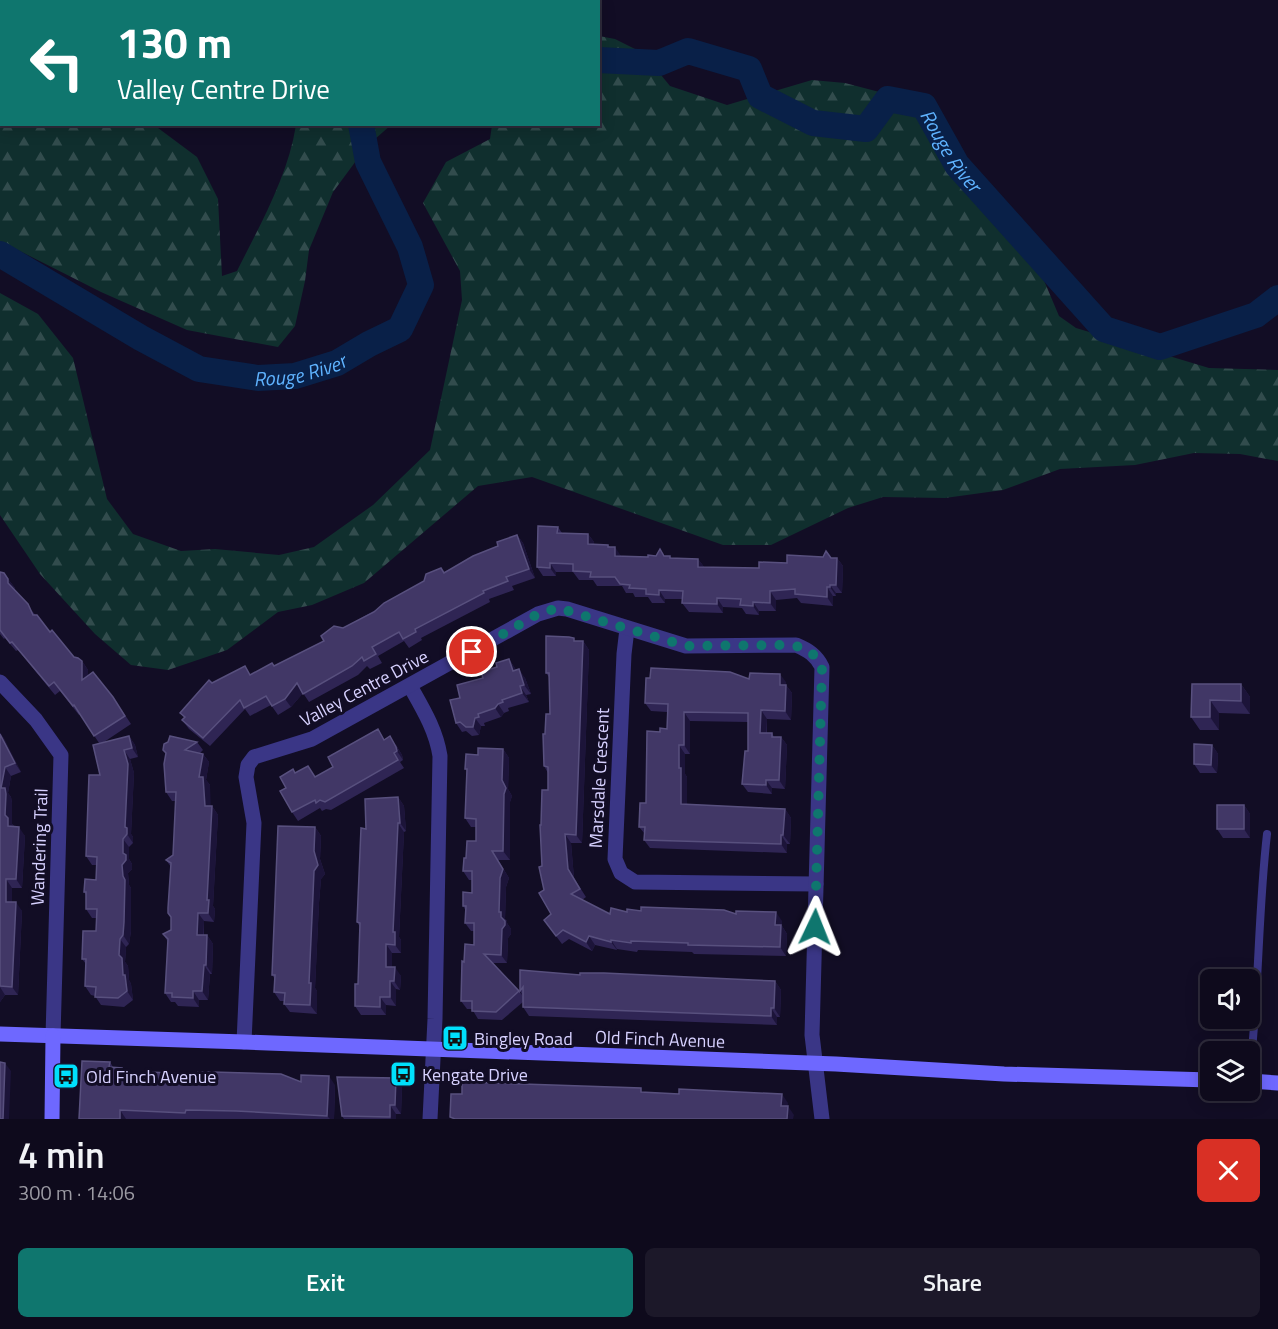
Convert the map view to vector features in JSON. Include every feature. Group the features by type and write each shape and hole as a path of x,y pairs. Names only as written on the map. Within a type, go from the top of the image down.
{"street":[{"name":"Valley Centre Drive","path":"244,1042 254,823 246,777 248,765 254,757 260,754 312,739 546,610 567,609 686,646 796,645 812,652 819,661 822,667 812,1042 817,1065 822,1119"},
{"name":"Marsdale Crescent","path":"627,629 615,859 621,873 634,882 816,884"},
{"name":"Wandering Trail","path":"0,682 36,720 61,755 53,1036"},
{"path":"410,686 438,740 440,756 430,1119"},
{"name":"Old Finch Avenue","path":"0,1034 1200,1080"},
{"path":"52,1119 53,1036"},
{"path":"1260,1082 1278,1083"}],"lane":[{"path":"1253,1041 1261,887 1267,834"}],"green space":[{"path":"600,36 615,39 643,53 670,86 727,105 812,80 845,83 887,94 923,123 981,203 1037,264 1059,316 1076,328 1209,368 1278,370 1278,461 1240,454 1194,453 1135,465 1060,469 1003,490 945,498 883,497 848,508 771,545 723,545 532,477 478,486 364,583 312,605 278,612 227,650 168,670 131,665 95,634 40,574 0,515 0,293 38,314 73,358 107,499 133,534 181,551 215,549 279,555 314,547 373,505 430,450 462,300 460,271 423,203 446,162 490,139 492,126 600,126"},
{"path":"0,126 155,126 197,157 218,199 222,276 237,271 264,218 287,163 296,126 390,126 367,146 333,192 309,250 295,326 278,347 187,330 101,292 0,241"}],"building":[{"path":"538,526 558,527 557,533 588,534 588,544 615,547 615,556 656,556 660,549 664,556 670,556 670,558 698,559 698,567 759,568 759,562 787,563 787,555 823,557 826,551 831,558 837,558 836,585 827,587 827,597 795,594 795,589 770,591 770,603 753,602 753,606 740,605 741,599 717,598 717,604 682,603 683,591 659,590 659,595 646,594 646,589 629,588 630,585 620,584 615,577 590,577 591,572 573,571 573,564 550,563 550,568 537,567"},
{"path":"517,535 529,569 506,577 508,581 483,591 484,593 415,629 416,632 403,639 399,632 372,647 376,654 364,661 362,657 352,666 303,694 297,683 285,699 272,706 266,696 244,708 240,700 203,738 182,720 185,717 180,713 209,680 212,683 245,666 250,675 272,663 274,666 324,641 321,636 334,626 343,628 374,612 384,603 424,581 426,574 441,568 444,573 473,556 498,546 497,542"},
{"path":"0,572 4,573 8,583 28,604 33,615 37,615 74,657 82,661 82,680 93,672 125,716 94,736 74,705 54,682 49,686 12,642 10,643 0,630"},
{"path":"546,636 569,637 574,638 574,641 583,641 576,835 565,834 568,869 580,889 571,894 610,914 611,908 627,912 627,909 641,911 641,907 724,910 736,914 736,911 776,912 775,925 781,925 780,947 631,941 631,943 611,940 611,942 589,936 586,942 563,930 556,936 544,920 551,914 539,893 544,890 539,867 542,866 540,825 542,790 548,790 548,767 544,766 543,734 545,734 546,714 550,714 549,673 546,673"},
{"path":"509,659 513,671 519,669 524,685 520,686 522,693 502,700 503,702 495,708 478,714 479,717 475,718 473,727 466,727 460,722 456,723 450,700 460,698 457,685 483,678 481,672 497,667 496,663"},
{"path":"651,668 730,672 749,679 750,673 780,674 780,685 786,685 785,711 761,710 760,733 772,733 772,737 781,737 779,780 766,780 766,785 742,784 745,751 748,751 748,713 684,712 684,745 679,745 679,768 681,768 681,804 785,809 781,844 644,840 645,827 639,827 640,803 646,803 647,731 660,732 660,728 667,729 668,704 645,703 646,678 650,678"},
{"path":"1192,684 1241,684 1241,701 1210,700 1210,717 1191,717"},
{"path":"378,729 384,740 390,736 396,747 397,751 394,753 398,760 325,802 320,800 316,803 315,800 292,812 280,791 286,788 280,777 293,769 295,773 308,766 315,777 333,767 328,757"},
{"path":"0,734 15,763 5,767 1,788 5,788 6,794 5,815 8,818 8,826 19,827 16,879 6,879 6,902 16,902 12,987 0,986"},
{"path":"129,736 132,748 124,750 128,764 125,827 127,834 123,839 123,853 126,855 126,860 122,865 125,880 124,922 119,955 122,958 127,991 118,998 95,997 96,987 85,986 86,959 82,959 83,931 96,931 97,909 86,909 86,892 84,892 85,879 96,880 97,857 86,856 89,775 100,775 93,745"},
{"path":"170,736 197,742 185,750 203,754 199,777 203,777 205,806 212,806 208,913 198,913 197,935 207,935 206,965 204,965 202,991 193,991 193,998 172,997 172,993 165,993 168,939 163,934 171,930 168,908 171,863 166,860 173,855 176,792 166,792 164,764 166,753 163,750"},
{"path":"1194,744 1212,745 1211,765 1194,764"},
{"path":"478,748 503,749 502,780 506,788 503,851 492,851 503,869 500,878 499,912 501,912 505,925 502,929 501,955 484,954 519,991 496,1012 472,1011 472,1001 461,1001 462,961 464,962 465,944 474,945 474,923 465,923 466,906 463,906 463,892 472,893 472,871 463,871 467,841 476,841 476,819 465,818 466,754 478,755"},
{"path":"398,797 400,823 398,823 393,932 395,932 395,945 386,944 386,967 395,967 394,981 390,981 390,997 380,997 380,1007 355,1006 355,984 358,984 360,923 357,922 361,828 366,829 365,799"},
{"path":"1217,805 1244,805 1244,829 1217,829"},
{"path":"278,826 315,827 314,851 318,865 314,871 310,1005 284,1004 285,993 274,992 275,975 272,975"},
{"path":"520,970 580,975 580,973 604,973 775,981 774,1008 771,1008 771,1016 523,1007"},
{"path":"82,1061 110,1062 109,1067 122,1068 121,1076 147,1076 148,1072 281,1074 301,1082 301,1075 329,1076 327,1116 236,1111 186,1110 185,1113 120,1110 120,1119 79,1119"},
{"path":"0,1062 5,1063 3,1119 0,1119"},
{"path":"337,1077 396,1078 395,1105 390,1105 390,1117 342,1116"},
{"path":"462,1082 641,1088 641,1092 679,1094 679,1089 782,1094 781,1106 788,1106 787,1119 455,1119 450,1117 451,1094 462,1094"}],"waterway":[{"name":"Rouge River","path":"600,60 659,63 688,51 749,69 760,96 813,123 866,129 888,99 924,106 957,165 1104,329 1160,347 1256,315 1278,298"},
{"name":"Rouge River","path":"0,254 141,338 199,369 258,378 295,376 337,363 400,329 421,285 410,247 368,162 361,126"}],"place":[{"name":"Bingley Road","path":"455,1038"},
{"name":"Kengate Drive","path":"403,1074"},
{"name":"Old Finch Avenue","path":"66,1076"}],"route":[{"path":"472,652 538,614 558,608 686,646 796,645 812,652 822,667 815,927"}]}
